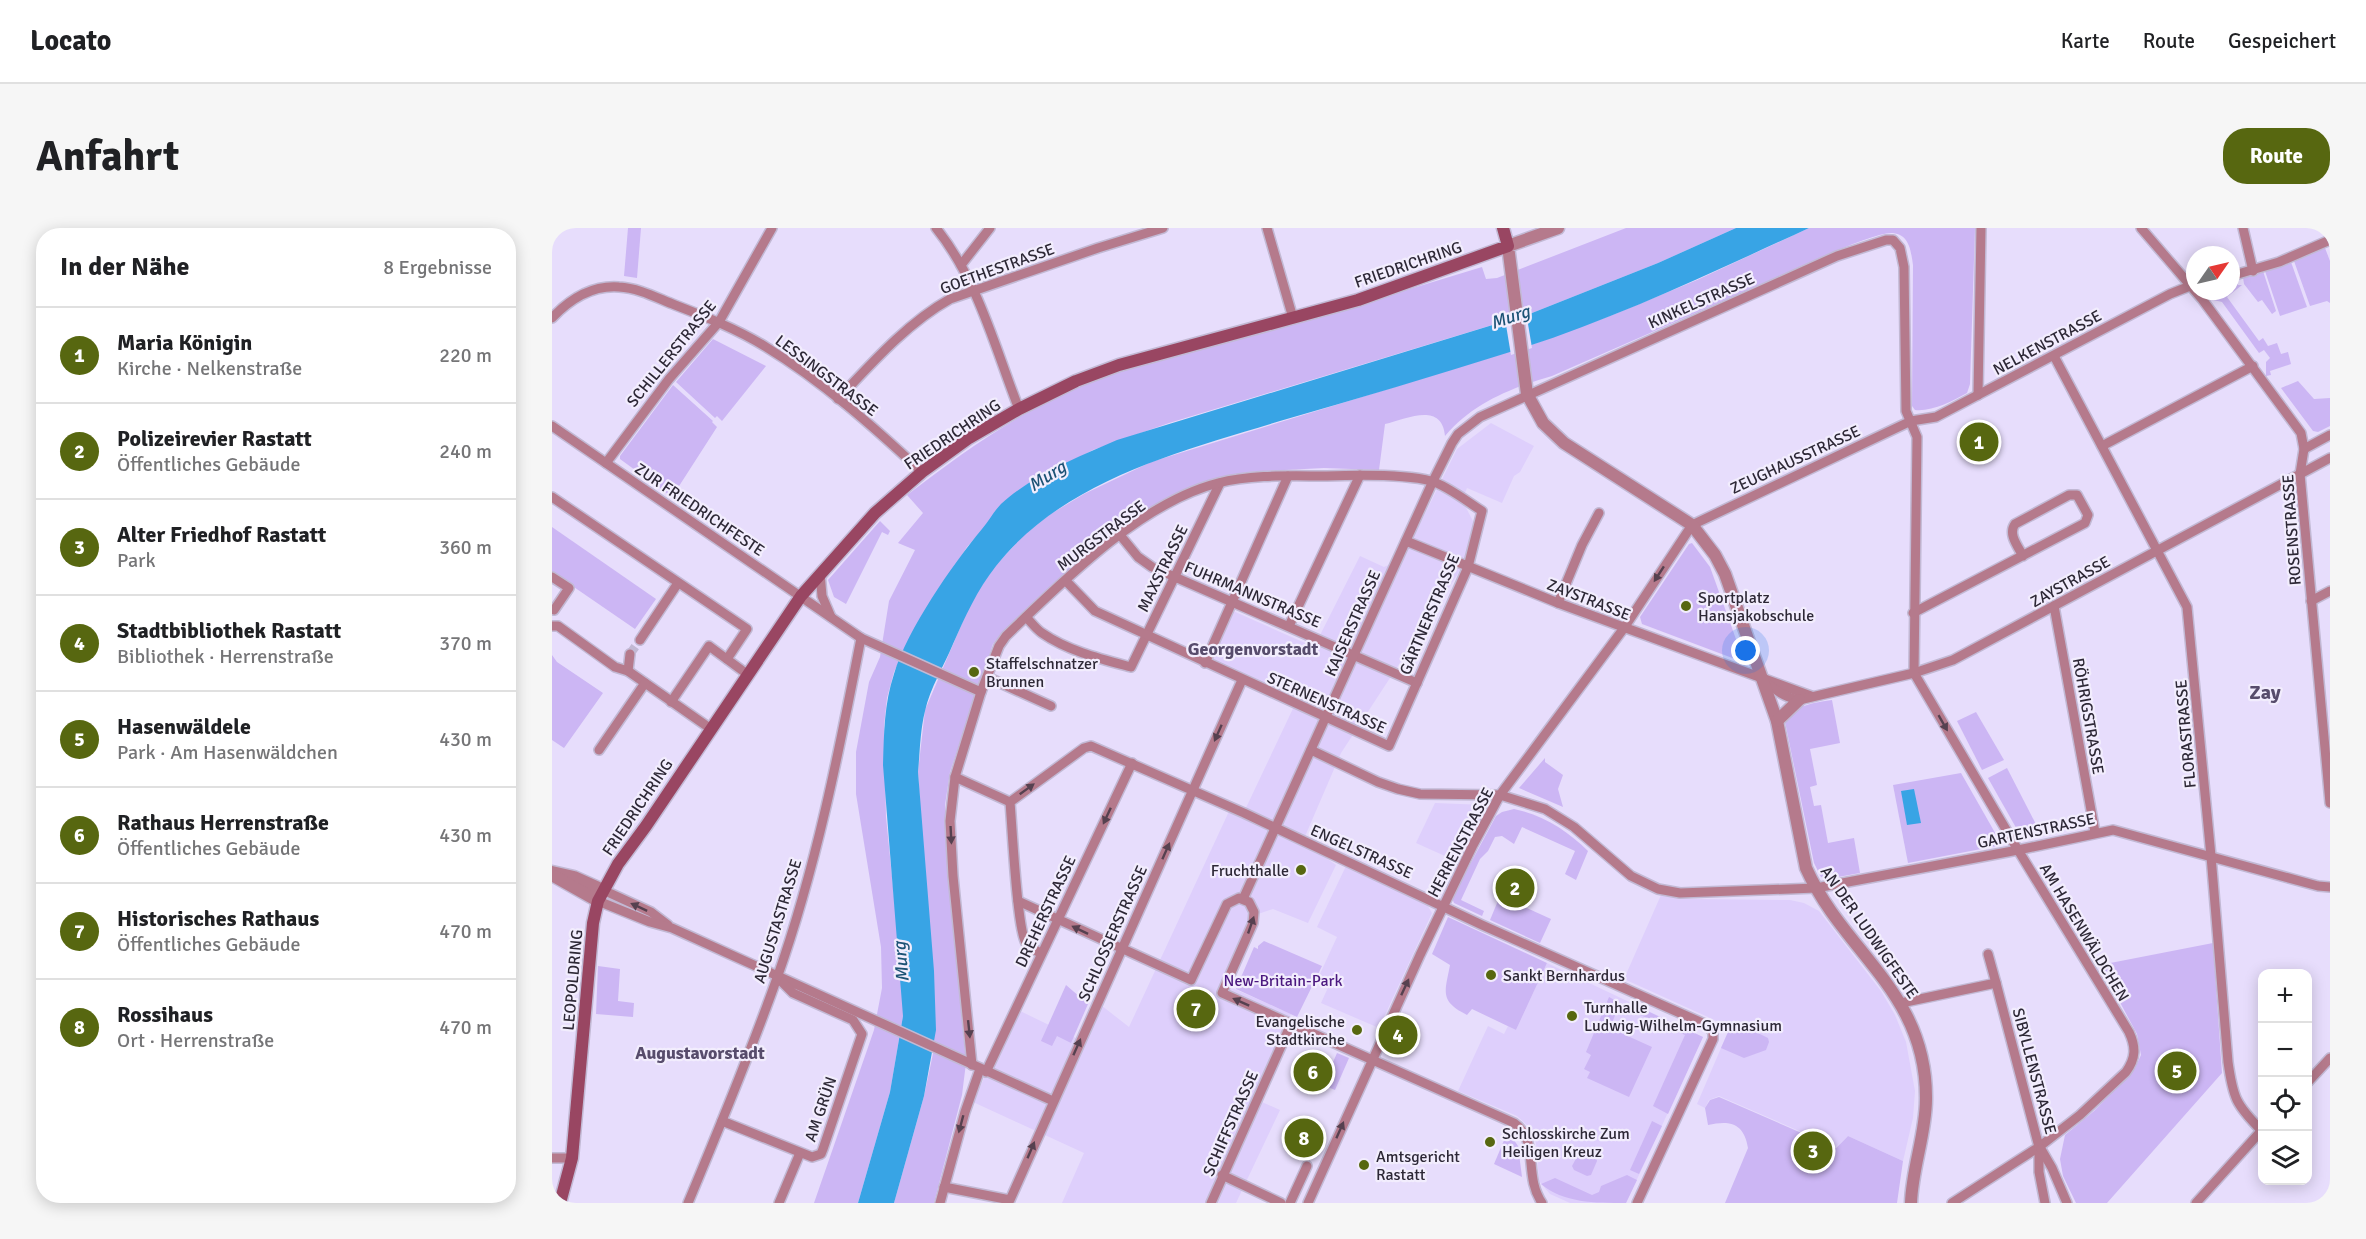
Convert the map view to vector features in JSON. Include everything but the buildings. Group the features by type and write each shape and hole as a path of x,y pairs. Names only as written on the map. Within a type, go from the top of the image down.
{"main road":[{"path":"1503,228 1508,246"},
{"name":"FRIEDRICHRING","path":"601,896 618,864 801,596 875,513 922,472 969,438 1019,409 1076,381 1119,365 1358,300 1508,246"},
{"name":"LEOPOLDRING","path":"560,1203 572,1158 593,923 601,896"}],"street":[{"name":"SCHILLERSTRASSE","path":"606,463 669,379 719,322 772,228"},
{"path":"936,228 961,265 973,291 1019,409"},
{"path":"961,265 990,228"},
{"name":"GOETHESTRASSE","path":"838,399 918,322 942,304 973,291 1163,228"},
{"path":"1267,228 1293,318"},
{"path":"1508,246 1558,228"},
{"path":"1978,395 1981,228"},
{"name":"ROSENSTRASSE","path":"2141,228 2186,277"},
{"path":"2242,228 2253,271"},
{"name":"KINKELSTRASSE","path":"1527,394 1837,256 1890,240"},
{"name":"AM HASENWÄLDCHEN","path":"1890,240 1900,248 1904,267 1906,411 1917,437 1914,673 2129,1032 2135,1052 2126,1072 2080,1115 2039,1147 1952,1203"},
{"path":"2240,274 2279,262 2330,240"},
{"name":"AN DER LUDWIGFESTE","path":"1508,246 1527,394 1543,423 1564,443 1692,525 1715,555 1725,574 1777,722 1806,868 1816,888 1901,1004 1911,1022 1920,1048 1926,1100 1912,1182 1911,1203"},
{"name":"LESSINGSTRASSE","path":"552,318 564,305 581,295 598,289 618,287 639,290 719,322 765,346 838,399 922,472"},
{"name":"NELKENSTRASSE","path":"1911,421 1936,417 2186,287"},
{"name":"ROSENSTRASSE","path":"2204,300 2298,427 2304,449 2300,474 2311,601 2326,731 2330,803"},
{"name":"FLORASTRASSE","path":"2054,356 2187,607 2228,1062 2237,1104 2258,1127"},
{"path":"2102,446 2253,366"},
{"name":"KAISERSTRASSE","path":"1121,949 1191,980 1226,906 1232,900 1243,898 1452,443 1463,430 1480,417 1527,394"},
{"name":"ZEUGHAUSSTRASSE","path":"1692,525 1911,421"},
{"name":"ZUR FRIEDRICHFESTE","path":"552,426 861,638 981,692"},
{"path":"2304,449 2330,435"},
{"name":"ZAYSTRASSE","path":"1406,541 1558,603 1764,680 1787,698 1805,698 1914,673 1964,655 2330,458"},
{"path":"1289,626 1360,475"},
{"name":"MURGSTRASSE","path":"940,1203 964,1112 980,1069 953,876 950,821 955,777 981,692 999,646 1065,580 1120,535 1169,504 1204,488 1220,483 1288,476 1360,475 1433,481"},
{"path":"1205,663 1288,476"},
{"name":"GÄRTNERSTRASSE","path":"1389,746 1468,567 1482,511 1433,481"},
{"name":"MAXSTRASSE","path":"1026,617 1041,633 1100,659 1131,667 1220,483"},
{"path":"1913,613 2023,556 2085,523 2088,515 2077,495 2069,495 2015,524 2011,531 2012,536 2023,556"},
{"path":"552,498 747,629 726,659"},
{"path":"1558,603 1582,545 1599,513"},
{"name":"HERRENSTRASSE","path":"1308,1203 1443,906 1500,795 1624,628 1692,525"},
{"name":"FUHRMANNSTRASSE","path":"1120,535 1144,562 1417,683"},
{"path":"820,573 822,596 831,617"},
{"path":"552,577 569,588 553,610 553,626 558,627 615,667 628,671 711,729"},
{"name":"STERNENSTRASSE","path":"1065,580 1095,611 1389,746"},
{"path":"640,640 678,583"},
{"path":"2311,601 2330,591"},
{"name":"RÖHRIGSTRASSE","path":"2054,606 2095,832"},
{"name":"AUGUSTASTRASSE","path":"688,1203 777,977 805,888 824,812 861,638"},
{"path":"670,702 709,646 747,674"},
{"path":"628,671 630,654"},
{"path":"987,677 1051,706"},
{"name":"SCHLOSSERSTRASSE","path":"944,1187 1010,1200 1242,680"},
{"path":"599,750 645,683"},
{"path":"1777,722 1805,698"},
{"name":"ENGELSTRASSE","path":"1010,802 1084,748 1095,747 1193,790 1482,925 1702,1022 1713,1032 1713,1039 1637,1203"},
{"name":"GARTENSTRASSE","path":"1311,750 1398,789 1420,794 1500,795 1545,809 1574,827 1631,876 1658,889 1694,894 1816,888 2113,830 2318,886 2330,887"},
{"name":"DREHERSTRASSE","path":"980,1069 1041,955 1132,763"},
{"path":"955,777 1010,802 1018,901 1025,941 1041,955"},
{"path":"552,874 650,922 672,928 1053,1101"},
{"path":"1243,898 1252,905 1255,916 1222,993 1519,1127 1527,1138 1533,1185 1542,1203"},
{"path":"1018,901 1121,949"},
{"name":"SIBYLLENSTRASSE","path":"1988,954 2039,1147 2039,1172 2045,1203"},
{"name":"AM GRÜN","path":"777,977 793,993 853,1020 862,1034 821,1154 812,1157 800,1153 780,1203"},
{"path":"1901,1004 1996,983"},
{"name":"SCHIFFSTRASSE","path":"1211,1203 1291,1024"},
{"path":"2312,1077 2330,1058"},
{"path":"722,1121 800,1153"},
{"path":"2196,1203 2258,1135"},
{"path":"2039,1147 2052,1168 2067,1203"},
{"path":"552,1158 572,1158"},
{"path":"1290,1203 1307,1166"},
{"path":"1222,1176 1281,1203"}],"shaded area":[{"path":"1491,423 1534,446 1520,472 1514,476 1502,503 1467,488 1462,500 1474,523 1467,560 1341,753 1303,841 1336,865 1308,923 1273,909 1252,916 1223,984 1291,1014 1253,1098 1280,1110 1236,1203 1062,1203 1084,1153 973,1102 1016,1009 1080,1040 1097,1002 1129,1027 1231,807 1244,812 1298,698 1211,660 1233,611 1314,647 1360,556 1384,567 1403,558 1457,449"},
{"path":"1435,803 1484,805 1485,809 1456,861 1416,843"},
{"path":"1346,866 1426,903 1432,913 1379,1028 1321,1003 1331,981 1319,976 1337,937 1317,927"},
{"path":"1661,895 1691,899 1790,900 1804,903 1819,911 1881,991 1895,1015 1906,1042 1915,1091 1913,1118 1903,1161 1848,1136 1836,1147 1719,1096 1709,1100 1705,1108 1697,1104 1730,1027 1624,979"},
{"path":"1547,963 1703,1037 1626,1203 1570,1203 1550,1194 1539,1181 1536,1143 1530,1128 1517,1116 1458,1091 1488,1026 1504,1034 1508,1026 1516,1030"}],"green space":[{"path":"628,228 641,228 637,278 624,276"},
{"path":"1626,228 1736,228 1658,263 1532,313 1169,423 1093,450 1026,485 967,547 911,635 894,672 887,698 884,726 886,817 903,986 903,1016 890,1092 858,1203 814,1203 874,1030 882,988 881,947 856,794 856,752 869,682 880,657 889,601 915,550 898,543 923,513 907,495 969,449 1011,422 1056,398 1103,378 1151,362 1272,330 1482,267 1486,279 1497,278"},
{"path":"1809,228 1975,228 1970,384 1967,393 1935,408 1915,410 1912,406 1913,265 1909,245 1903,237 1893,233 1885,234 1860,241 1552,376 1494,398 1468,414 1445,436 1442,425 1430,416 1412,416 1385,424 1379,470 1324,468 1247,472 1196,485 1168,499 1041,597 1000,635 993,644 950,772 945,805 947,860 966,1063 962,1095 934,1203 894,1203 924,1096 934,1049 918,772 925,710 972,600 995,566 1024,535 1049,515 1084,494 1151,462 1534,344 1697,280"},
{"path":"2325,248 2330,261 2330,303 2327,301 2310,306 2294,261"},
{"path":"2291,262 2307,307 2280,316 2265,271"},
{"path":"2263,271 2276,311 2272,314 2262,300 2258,302 2244,284 2243,277"},
{"path":"2215,300 2229,300 2259,341 2263,338 2268,346 2277,343 2281,354 2288,352 2291,364 2270,371 2271,375 2266,376 2266,362 2270,358 2264,350 2259,353 2222,302"},
{"path":"713,339 766,366 722,421 717,416 715,418 676,382"},
{"path":"2298,381 2314,399 2330,398 2330,426 2318,432 2313,431 2281,388"},
{"path":"673,385 717,427 672,497 620,459 620,456"},
{"path":"880,521 890,531 888,535 882,532 846,604 834,597 828,580"},
{"path":"552,527 656,599 635,629 552,572"},
{"name":"Sportplatz Hansjakobschule","path":"1692,543 1710,567 1741,653 1740,659 1642,624 1640,617 1689,544"},
{"path":"552,655 557,662 603,693 564,748 552,740"},
{"path":"1832,700 1840,743 1810,749 1817,785 1810,787 1814,806 1821,805 1828,843 1854,838 1860,873 1827,879 1821,877 1814,863 1785,722 1794,711 1800,708"},
{"path":"1976,712 2004,760 1982,770 1957,721"},
{"path":"1545,758 1545,762 1563,775 1558,789 1563,807 1519,788"},
{"path":"2007,768 2041,834 2024,837 2019,833 1988,778"},
{"path":"1961,773 2002,845 1908,863 1893,785"},
{"path":"1514,809 1535,815 1554,825 1588,851 1576,880 1565,874 1575,851 1522,827 1514,844 1502,836 1495,837 1488,851 1480,859 1461,900 1484,911 1482,916 1454,903 1452,898 1496,816"},
{"path":"1500,896 1551,919 1540,943 1490,920"},
{"path":"1448,917 1547,963 1516,1030 1472,1009 1467,1015 1448,1000 1446,989 1450,965 1432,954"},
{"name":"New-Britain-Park","path":"1264,941 1322,966 1297,1017 1236,989 1254,947 1258,949"},
{"path":"2213,943 2222,1073 2107,1203 2076,1203 2063,1176 2060,1159 2065,1135 2094,1111 2124,1080 2135,1068 2141,1055 2137,1034 2100,965"},
{"path":"598,966 620,969 618,1001 634,1003 633,1017 596,1014"},
{"path":"1066,985 1088,1004 1071,1043 1057,1036 1052,1046 1041,1041"},
{"path":"1609,997 1620,1003 1610,1028 1652,1047 1629,1097 1587,1078 1590,1072 1584,1069 1591,1055 1586,1052"},
{"path":"1630,1003 1703,1037 1668,1114 1653,1106 1685,1035 1627,1009"},
{"path":"1732,1023 1743,1028 1744,1026 1768,1038 1766,1050 1744,1058 1721,1048"},
{"path":"1337,1053 1349,1058 1335,1090 1323,1085"},
{"path":"1719,1097 1836,1148 1848,1136 1903,1161 1897,1203 1725,1203 1748,1148 1743,1133 1735,1125 1723,1123 1708,1125 1705,1108 1710,1100"},
{"path":"1652,1121 1662,1126 1639,1174 1630,1170"},
{"path":"1508,1131 1518,1146 1522,1177 1494,1164"},
{"path":"1582,1150 1596,1157 1597,1161 1591,1175 1587,1176 1574,1170 1572,1166"},
{"path":"1627,1175 1637,1180 1626,1203 1580,1201 1559,1195 1541,1184 1555,1178 1592,1195 1599,1192 1601,1186"}],"water":[{"name":"Murg","path":"1736,228 1809,228 1661,295 1548,339 1424,379 1203,445 1126,473 1055,511 1024,536 996,566 977,594 962,624 930,694 922,726 918,772 934,971 936,1030 924,1096 894,1203 858,1203 890,1092 903,1016 883,765 888,697 900,657 920,618 957,561 998,507 1041,476 1117,440 1532,313 1658,263"},
{"path":"1914,789 1921,823 1907,825 1901,791"}],"pier":[{"path":"1526,312 1532,348 1511,355 1505,319"}],"tunnel":[{"path":"630,654 640,640"}],"place":[{"name":"Maria Königin","path":"1979,442"},
{"name":"Sportplatz Hansjakobschule","path":"1686,606"},
{"name":"Staffelschnatzer Brunnen","path":"974,672"},
{"name":"Fruchthalle","path":"1301,870"},
{"name":"Polizeirevier Rastatt","path":"1515,888"},
{"name":"Sankt Bernhardus","path":"1491,975"},
{"name":"Historisches Rathaus","path":"1196,1009"},
{"name":"Turnhalle Ludwig-Wilhelm-Gymnasium","path":"1572,1016"},
{"name":"Evangelische Stadtkirche","path":"1357,1030"},
{"name":"Stadtbibliothek Rastatt","path":"1398,1035"},
{"name":"Hasenwäldele","path":"2177,1071"},
{"name":"Rathaus Herrenstraße","path":"1313,1072"},
{"name":"Rossihaus","path":"1304,1138"},
{"name":"Schlosskirche Zum Heiligen Kreuz","path":"1490,1142"},
{"name":"Alter Friedhof Rastatt","path":"1813,1151"},
{"name":"Amtsgericht Rastatt","path":"1364,1165"}],"district":[{"name":"Georgenvorstadt","path":"1253,649"},
{"name":"Zay","path":"2265,692"},
{"name":"Augustavorstadt","path":"700,1053"}]}
